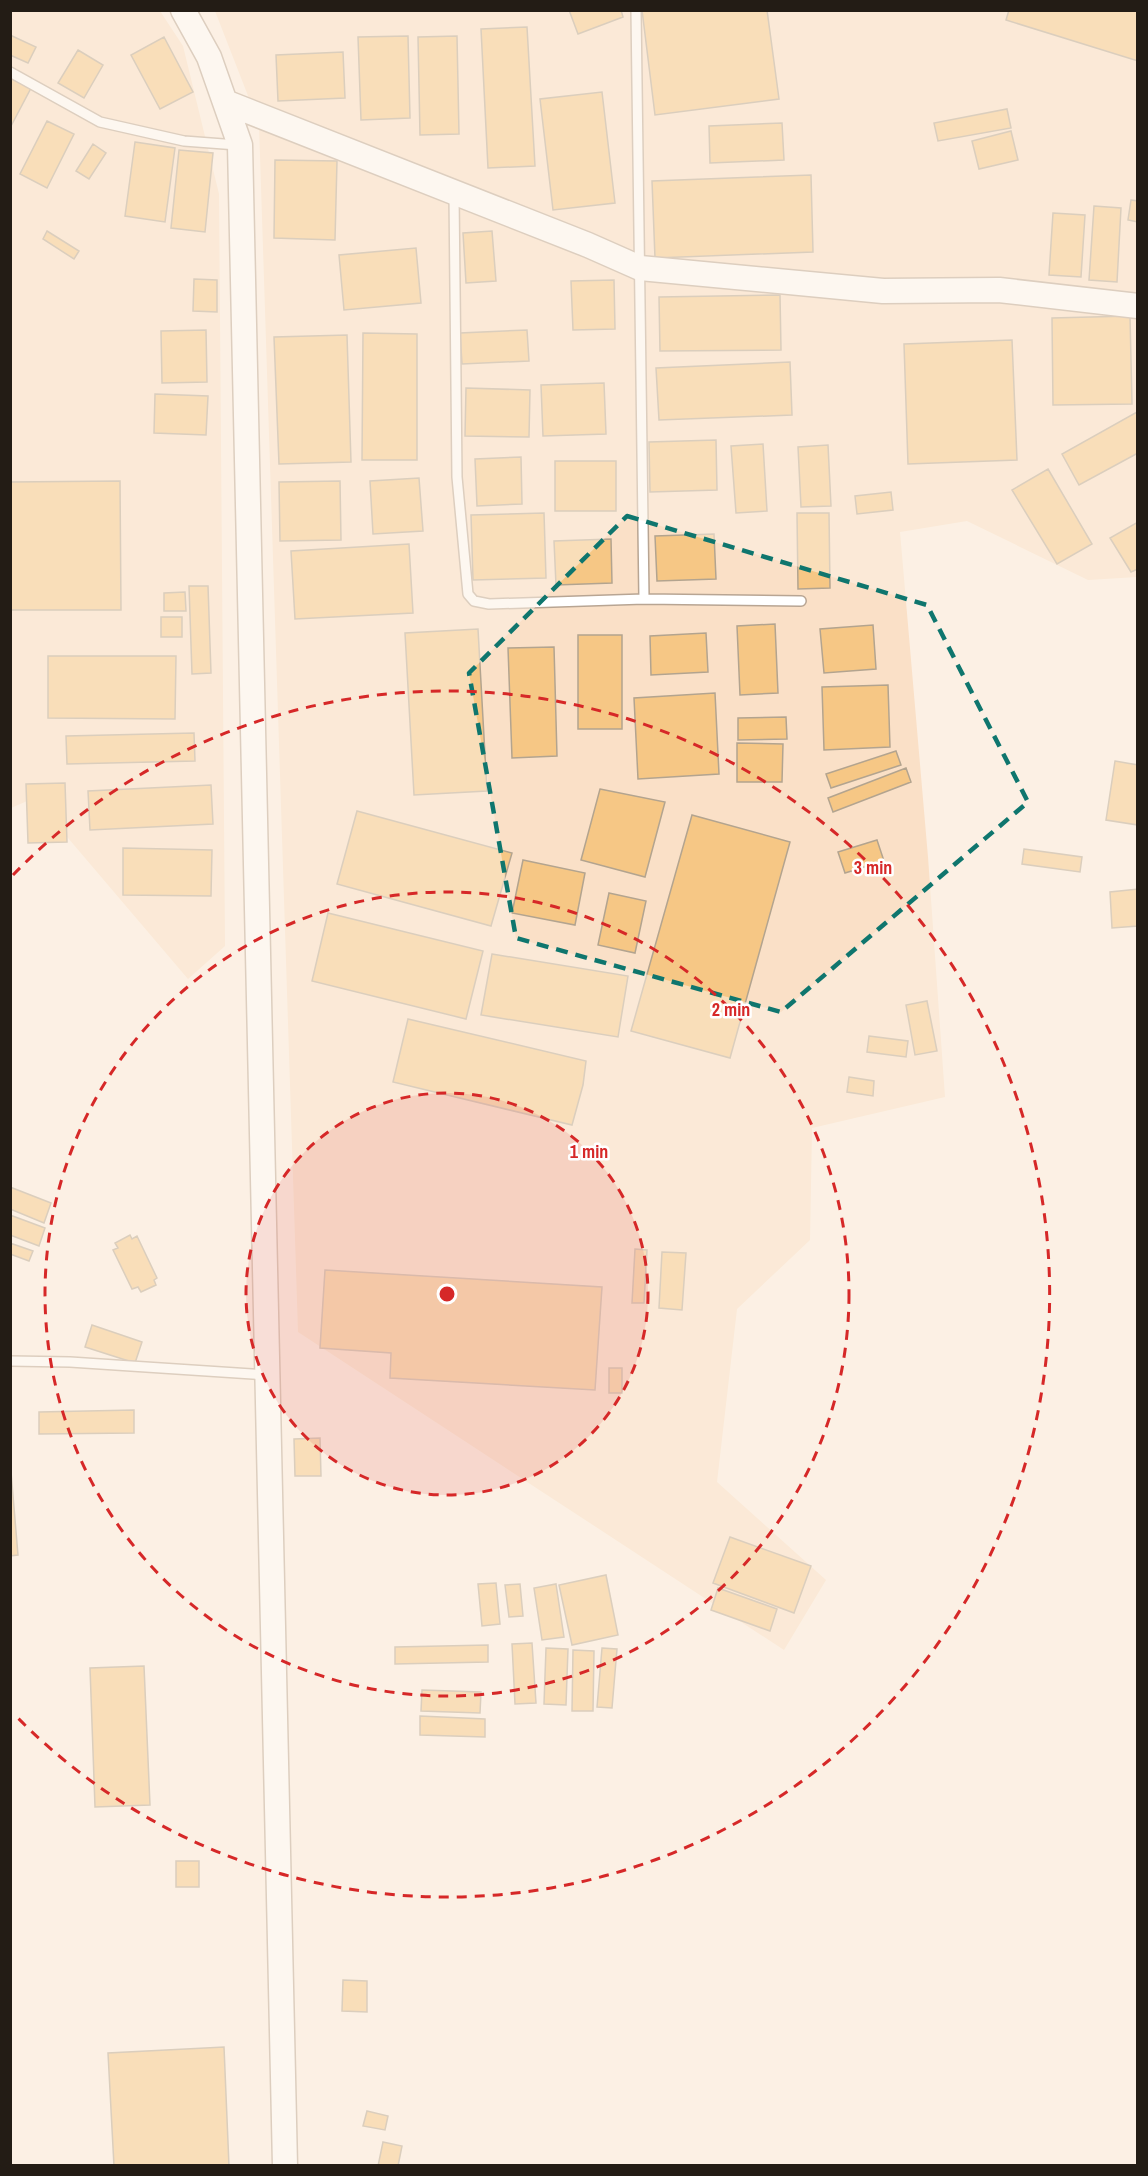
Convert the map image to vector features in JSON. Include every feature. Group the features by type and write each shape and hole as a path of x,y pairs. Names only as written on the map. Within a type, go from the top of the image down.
{"street":[{"path":"183,10 209,57 240,145 285,2166"},
{"path":"225,102 640,268 883,291 999,290 1137,306"}],"lane":[{"path":"636,10 644,599"},
{"path":"10,72 100,122 184,141 240,145"},
{"path":"454,192 457,477 468,594 474,601 489,604 644,599 801,601"},
{"path":"10,1361 82,1363 267,1375"}],"highlighted area":[{"path":"627,516 927,605 1028,802 781,1012 516,938 469,673"}],"shaded area":[{"path":"11,11 160,11 183,46 219,194 225,946 188,979 34,798 11,808"},
{"path":"215,11 1137,11 1137,577 1088,580 967,521 900,532 928,857 945,1097 812,1128 810,1240 737,1309 717,1482 826,1580 784,1650 298,1332 259,124"}],"building":[{"path":"569,10 621,10 623,17 578,34"},
{"path":"642,10 767,10 779,99 655,115"},
{"path":"1009,10 1138,10 1138,61 1006,20"},
{"path":"527,27 535,166 488,168 481,29"},
{"path":"10,35 36,47 28,63 10,55"},
{"path":"408,36 410,118 361,120 358,37"},
{"path":"457,36 459,134 420,135 418,37"},
{"path":"164,37 193,92 160,109 131,55"},
{"path":"78,50 103,65 84,98 58,83"},
{"path":"343,52 345,98 278,101 276,55"},
{"path":"10,78 31,88 10,128"},
{"path":"602,92 615,203 553,210 540,99"},
{"path":"1007,109 1011,128 938,141 934,123"},
{"path":"47,121 74,134 47,188 20,174"},
{"path":"782,123 784,160 710,163 709,126"},
{"path":"1011,131 1018,160 979,169 972,141"},
{"path":"135,142 175,148 165,222 125,216"},
{"path":"93,144 106,153 89,179 76,171"},
{"path":"179,150 213,153 205,232 171,228"},
{"path":"275,160 337,161 335,240 274,238"},
{"path":"811,175 813,252 655,258 652,181"},
{"path":"1131,200 1138,201 1138,222 1128,220"},
{"path":"1094,206 1121,208 1117,282 1089,280"},
{"path":"1053,213 1085,215 1081,277 1049,275"},
{"path":"47,231 79,251 74,259 43,239"},
{"path":"492,231 496,281 466,283 463,233"},
{"path":"416,248 421,303 344,310 339,255"},
{"path":"194,279 217,280 217,312 193,311"},
{"path":"614,280 615,329 573,330 571,281"},
{"path":"780,295 781,350 660,351 659,297"},
{"path":"1130,316 1132,404 1053,405 1052,318"},
{"path":"206,330 207,382 162,383 161,331"},
{"path":"527,330 529,361 462,364 460,333"},
{"path":"363,333 417,334 417,460 362,460"},
{"path":"347,335 351,462 279,464 274,337"},
{"path":"1012,340 1017,460 908,464 904,344"},
{"path":"790,362 792,415 659,420 656,368"},
{"path":"604,383 606,434 543,436 541,385"},
{"path":"466,388 530,390 529,437 465,436"},
{"path":"155,394 208,396 206,435 154,433"},
{"path":"1137,412 1138,453 1079,485 1062,454"},
{"path":"716,440 717,490 650,492 649,442"},
{"path":"763,444 767,511 736,513 731,446"},
{"path":"828,445 831,506 801,507 798,447"},
{"path":"521,457 522,504 477,506 475,459"},
{"path":"555,461 616,461 616,511 555,511"},
{"path":"1048,469 1092,544 1057,564 1012,490"},
{"path":"419,478 423,531 373,534 370,481"},
{"path":"120,481 121,610 10,610 10,482"},
{"path":"340,481 341,540 280,541 279,482"},
{"path":"891,492 893,510 857,514 855,496"},
{"path":"544,513 546,578 473,580 471,515"},
{"path":"797,513 829,513 830,588 798,589"},
{"path":"1138,522 1138,569 1131,572 1110,538"},
{"path":"714,534 716,579 657,581 655,536"},
{"path":"611,539 612,583 556,585 554,541"},
{"path":"409,544 413,613 295,619 291,551"},
{"path":"189,586 208,586 211,673 192,674"},
{"path":"185,592 186,611 164,611 164,593"},
{"path":"161,617 182,617 182,637 161,637"},
{"path":"775,624 778,693 740,695 737,626"},
{"path":"873,625 876,669 824,673 820,629"},
{"path":"478,629 487,791 414,795 405,633"},
{"path":"706,633 708,672 651,675 650,636"},
{"path":"578,635 622,635 622,729 578,729"},
{"path":"554,647 557,756 512,758 508,648"},
{"path":"48,656 176,656 175,719 48,718"},
{"path":"888,685 890,747 824,750 822,687"},
{"path":"715,693 719,774 638,779 634,698"},
{"path":"786,717 787,739 738,740 738,718"},
{"path":"194,733 195,761 67,764 66,736"},
{"path":"737,743 783,744 782,782 737,782"},
{"path":"896,751 901,765 831,788 826,774"},
{"path":"1115,761 1138,765 1138,825 1106,820"},
{"path":"906,768 911,782 833,812 828,798"},
{"path":"65,783 67,842 28,843 26,784"},
{"path":"211,785 213,824 90,830 88,791"},
{"path":"600,789 665,802 645,877 581,860"},
{"path":"357,811 512,853 491,926 337,884"},
{"path":"692,815 790,842 730,1058 631,1031"},
{"path":"877,840 884,861 845,873 838,852"},
{"path":"123,848 212,850 211,896 123,895"},
{"path":"1024,849 1082,857 1080,872 1022,864"},
{"path":"523,860 585,873 575,925 512,913"},
{"path":"1138,889 1138,926 1112,928 1110,892"},
{"path":"609,893 646,901 635,953 598,945"},
{"path":"328,913 483,951 466,1019 312,981"},
{"path":"492,954 628,976 618,1037 481,1015"},
{"path":"927,1001 937,1051 915,1055 906,1005"},
{"path":"408,1019 586,1061 583,1085 572,1125 393,1082"},
{"path":"869,1036 908,1041 906,1057 867,1052"},
{"path":"849,1077 874,1081 873,1096 847,1092"},
{"path":"10,1187 51,1203 44,1223 10,1209"},
{"path":"10,1215 45,1228 39,1246 10,1235"},
{"path":"130,1235 132,1239 137,1236 157,1278 154,1280 156,1285 141,1292 138,1287 132,1289 113,1250 118,1248 115,1243"},
{"path":"10,1243 33,1251 29,1261 10,1254"},
{"path":"635,1249 647,1250 644,1303 632,1303"},
{"path":"662,1252 686,1253 682,1310 659,1308"},
{"path":"325,1270 602,1287 595,1390 390,1378 391,1353 320,1348"},
{"path":"92,1325 142,1342 135,1363 85,1347"},
{"path":"609,1368 622,1368 622,1393 609,1393"},
{"path":"134,1410 134,1433 39,1434 39,1412"},
{"path":"320,1438 321,1476 295,1476 294,1439"},
{"path":"10,1460 18,1555 10,1556"},
{"path":"730,1537 811,1566 794,1613 713,1583"},
{"path":"606,1575 618,1635 572,1645 559,1585"},
{"path":"496,1583 500,1624 482,1626 478,1584"},
{"path":"520,1584 523,1616 509,1617 505,1585"},
{"path":"556,1584 564,1637 542,1640 534,1588"},
{"path":"718,1588 777,1609 770,1631 711,1610"},
{"path":"532,1643 536,1703 515,1704 512,1644"},
{"path":"488,1645 488,1662 395,1664 395,1647"},
{"path":"546,1648 568,1649 566,1705 544,1704"},
{"path":"602,1648 617,1649 612,1708 597,1707"},
{"path":"573,1650 594,1651 593,1711 572,1711"},
{"path":"144,1666 150,1805 95,1807 90,1668"},
{"path":"422,1690 481,1692 480,1713 421,1711"},
{"path":"420,1716 485,1719 485,1737 420,1735"},
{"path":"176,1861 199,1861 199,1887 176,1887"},
{"path":"343,1980 367,1981 367,2012 342,2011"},
{"path":"224,2047 229,2166 114,2166 108,2053"},
{"path":"367,2111 388,2116 385,2130 363,2126"},
{"path":"383,2142 402,2146 398,2166 378,2166"}]}
